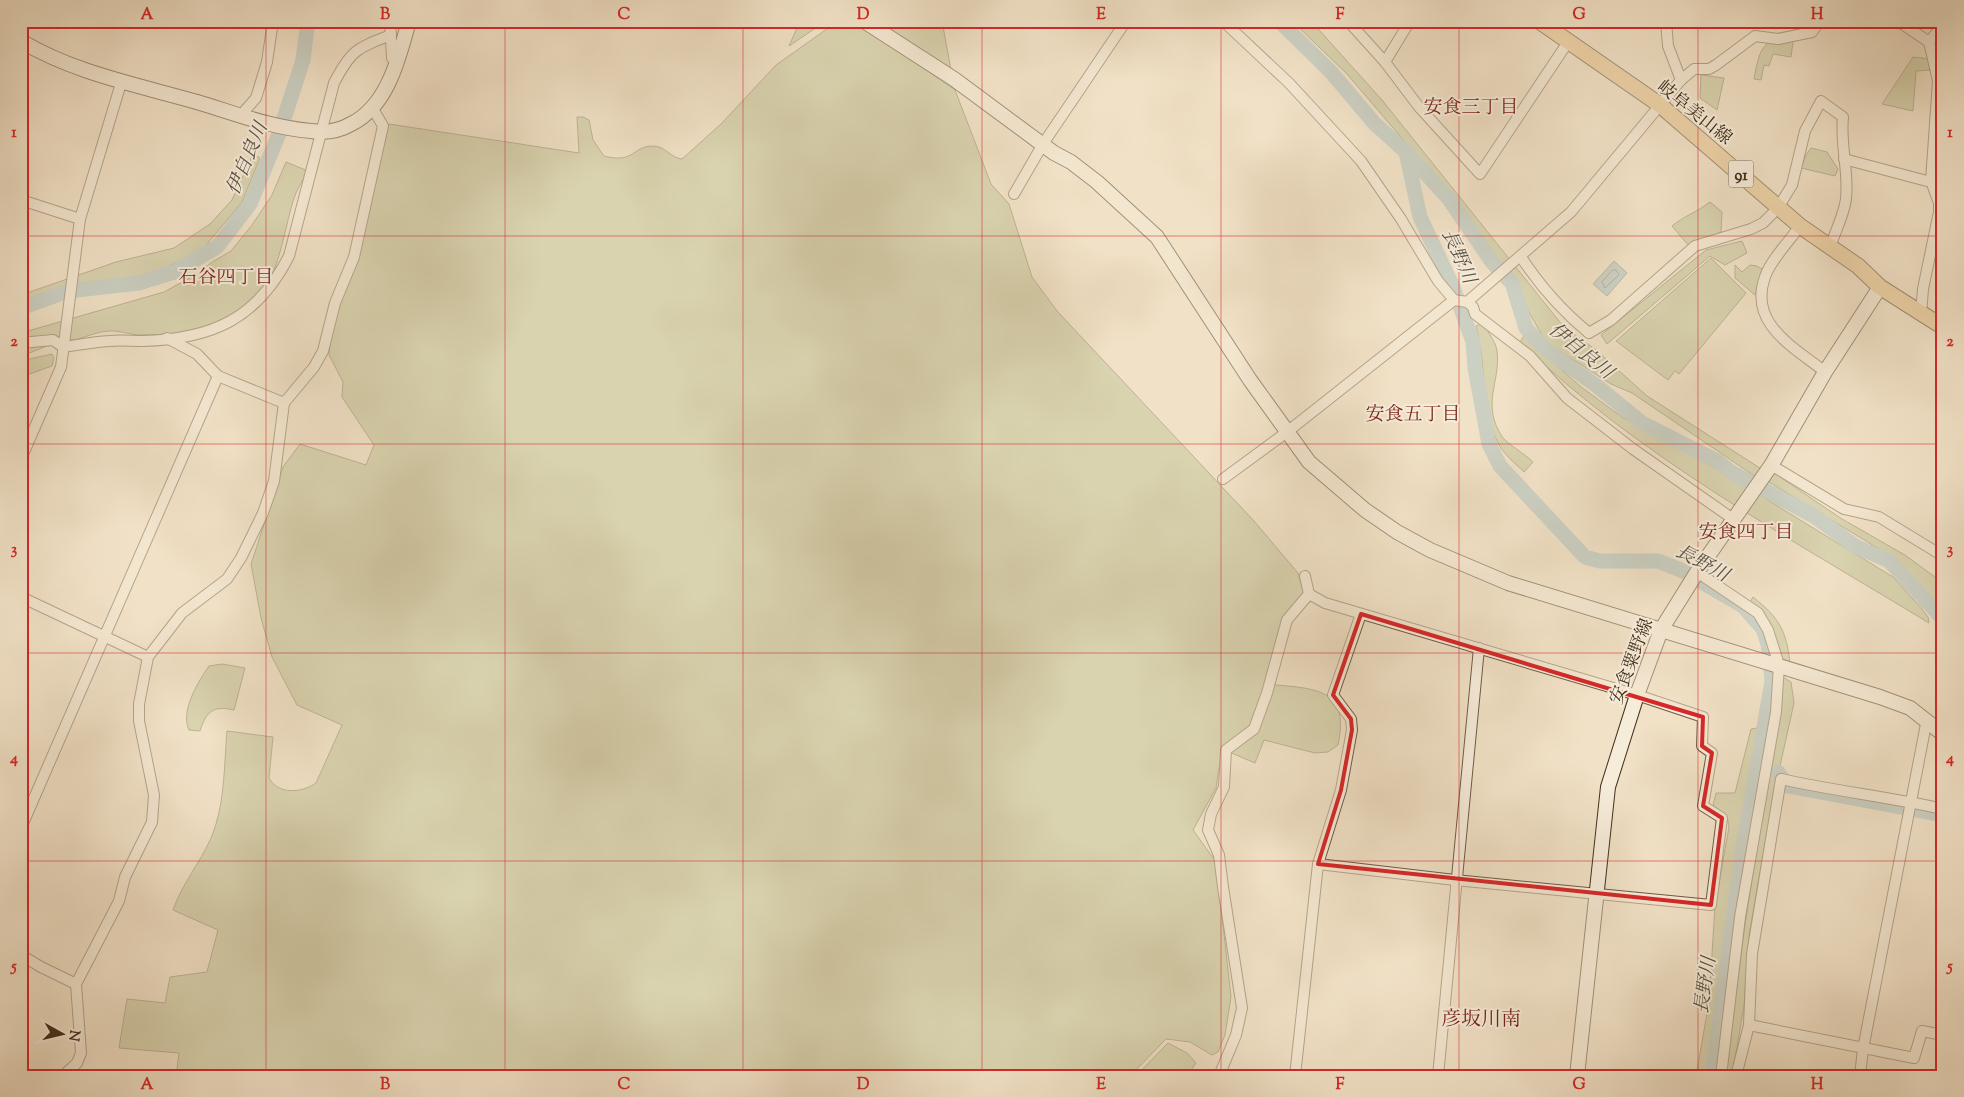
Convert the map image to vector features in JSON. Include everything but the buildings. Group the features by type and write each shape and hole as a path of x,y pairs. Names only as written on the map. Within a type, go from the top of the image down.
{"main road":[{"name":"岐阜美山線","path":"1539,21 1660,105 1778,208 1800,226 1858,266 1880,287 1943,327"}],"street":[{"path":"245,116 256,98 267,62 273,21"},
{"path":"390,21 392,58 396,64"},
{"path":"21,41 50,57 122,80 276,126 322,132 336,130 352,124 372,107 386,88 396,64 409,21"},
{"path":"864,21 954,79 1048,148 1071,162 1097,182 1157,237 1250,380 1309,462 1365,510 1397,532 1430,550 1508,583 1759,659 1910,708 1943,734"},
{"path":"1014,194 1048,148 1126,21"},
{"path":"1223,21 1289,83 1361,161 1401,219 1438,282 1454,300"},
{"path":"1348,21 1385,62 1419,107 1480,174 1568,42"},
{"path":"1385,62 1410,21"},
{"path":"1666,21 1668,46 1681,80"},
{"path":"1223,479 1287,432 1454,300 1470,300 1520,258 1570,212 1681,80 1694,69 1709,69 1755,36 1778,38 1812,32 1820,21"},
{"path":"1898,21 1929,42 1938,82 1938,108 1931,181 1939,203 1939,212 1923,289 1921,313"},
{"path":"1929,42 1943,25"},
{"path":"21,343 53,340 63,343 108,341 196,335 218,328 242,315 276,282 289,256 334,83 347,59 373,40 391,35"},
{"path":"21,459 61,367 80,219 122,80"},
{"path":"1520,258 1569,317 1589,333 1611,320 1694,246 1751,229 1763,223 1778,208 1792,185 1805,131 1821,101 1843,118 1841,133 1846,200 1830,247"},
{"path":"63,1076 77,1063 81,1053 76,984 119,901 124,877 152,822 154,795 139,721 139,704 148,657 182,613 227,579 241,558 263,513 274,481 284,403 314,367 322,352 335,304 354,257 383,126 372,107"},
{"path":"1844,159 1931,181 1943,182"},
{"path":"21,200 80,219"},
{"path":"1800,226 1765,276 1762,294 1764,312 1767,323 1778,335 1825,372"},
{"name":"安食粟野線","path":"1577,1076 1595,893 1608,787 1636,695 1661,630 1735,516 1774,466 1825,372 1880,287"},
{"path":"1470,300 1475,314 1530,356 1566,398 1633,449 1735,516"},
{"path":"168,338 197,354 218,376 284,403"},
{"path":"21,828 218,376"},
{"path":"1774,466 1844,509 1879,517 1943,556"},
{"path":"1305,576 1309,594 1324,603 1636,695 1703,717 1702,746 1712,753 1704,806 1722,818 1711,905 1455,880 1318,864"},
{"path":"1694,577 1758,613 1768,630 1777,665 1776,712 1740,917 1721,1076"},
{"path":"1219,1076 1236,1035 1242,1008 1223,887 1223,874 1219,855 1208,830 1210,814 1224,787 1226,750 1254,729 1267,694 1287,620 1309,594"},
{"path":"21,598 148,657"},
{"path":"1295,1076 1318,864 1340,790 1352,730 1351,719 1333,695 1361,614"},
{"path":"1438,1076 1455,880 1479,648"},
{"path":"1860,1076 1926,719"},
{"path":"1736,1076 1749,1025 1752,954 1781,779 1834,791 1860,793 1910,806 1943,809"},
{"path":"21,955 76,984"},
{"path":"1749,1025 1914,1058 1922,1032 1943,1035"}],"highlighted area":[{"path":"1361,614 1703,717 1702,746 1712,753 1703,806 1722,818 1711,905 1318,864 1341,790 1352,730 1351,719 1333,695"}],"green space":[{"path":"800,21 826,21 789,46"},
{"path":"838,21 856,21 955,90 991,184 1009,204 1032,277 1057,311 1254,521 1298,573 1304,593 1281,641 1267,684 1312,690 1324,694 1333,701 1339,711 1338,745 1328,752 1315,753 1264,740 1255,763 1222,749 1216,788 1193,830 1216,862 1231,997 1225,1035 1218,1052 1212,1055 1190,1042 1166,1039 1130,1076 176,1076 179,1053 119,1048 127,999 165,1003 170,977 207,972 218,930 173,910 181,891 207,847 216,825 223,785 227,731 273,737 269,778 278,787 291,791 304,789 316,783 342,725 297,705 272,657 261,618 251,564 283,467 300,444 366,465 374,445 342,397 343,382 329,355 332,323 389,124 579,153 577,117 583,117 589,120 593,140 604,156 622,158 646,147 653,146 682,159 721,124 776,65"},
{"path":"873,21 942,21 951,70"},
{"path":"1292,21 1311,21 1382,100 1563,326 1596,350 1647,396 1760,468 1756,477 1632,393 1611,384 1546,342 1523,302 1519,289 1434,176 1347,74"},
{"path":"1794,35 1791,57 1773,54 1769,66 1764,65 1761,80 1754,79 1758,60 1764,47 1775,40"},
{"path":"1913,57 1931,59 1932,70 1916,71 1913,111 1882,104"},
{"path":"1701,75 1724,78 1717,110 1700,98"},
{"path":"1811,148 1827,152 1838,169 1835,176 1801,168"},
{"path":"253,154 260,158 242,202 203,249 149,276 21,306 21,295 116,262 174,248 210,224 232,200"},
{"path":"286,162 308,171 294,198 278,259 269,282 252,304 239,314 208,327 191,331 158,335 112,331 100,332 78,339 56,342 21,356 21,333 164,292 197,274 212,262 231,251 252,225 272,195"},
{"path":"1710,202 1722,212 1721,232 1689,246 1672,226"},
{"path":"1742,241 1747,253 1725,265 1710,256 1607,344 1601,335 1706,250"},
{"path":"1711,258 1746,293 1679,374 1675,371 1668,380 1616,341"},
{"path":"1735,265 1742,272 1750,265 1762,269 1755,295 1735,278"},
{"path":"1483,323 1497,351 1492,404 1496,426 1508,443 1533,462 1524,472 1503,451 1492,429 1476,326"},
{"path":"1524,336 1581,387 1622,417 1722,472 1893,577 1922,609 1928,617 1929,623 1769,527 1665,459 1566,384 1520,342"},
{"path":"52,354 54,358 52,366 21,377 21,361"},
{"path":"1774,473 1842,519 1905,555 1943,583 1943,611 1927,600 1905,568 1884,552 1769,482"},
{"path":"1753,597 1769,611 1780,625 1786,641 1790,663 1782,661 1749,604"},
{"path":"222,664 245,668 234,710 216,709 205,719 200,731 189,730 187,722 188,706 195,688 209,666"},
{"path":"1783,677 1791,682 1794,703 1774,793 1749,935 1744,1006 1732,1076 1725,1076 1744,932"},
{"path":"1763,727 1742,847 1709,1076 1696,1076 1709,1002 1715,906 1729,827 1727,816 1713,805 1716,793 1735,793 1751,729"},
{"path":"1168,1043 1187,1053 1196,1063 1187,1076 1136,1076"}],"water":[{"path":"1614,261 1627,273 1607,296 1593,284"}],"waterway":[{"name":"伊自良川","path":"21,308 68,291 139,283 174,272 217,247 250,204 279,134 303,60 308,21"},
{"name":"伊自良川","path":"1279,21 1331,72 1374,123 1406,152 1449,199 1492,262 1512,283 1526,328 1544,348 1597,386 1642,423 1717,461 1731,472 1814,516 1855,546 1889,561 1943,619"},
{"name":"長野川","path":"1406,152 1420,217 1453,287 1473,342 1475,368 1489,444 1500,466 1585,557 1600,561 1658,561 1683,571 1743,606 1763,629 1768,644 1772,681 1742,853 1712,1076"},
{"path":"1778,772 1788,786 1943,815"}],"district":[{"name":"安食三丁目","path":"1471,106"},
{"name":"石谷四丁目","path":"226,276"},
{"name":"安食五丁目","path":"1413,413"},
{"name":"安食四丁目","path":"1746,531"},
{"name":"彦坂川南","path":"1481,1018"}]}
